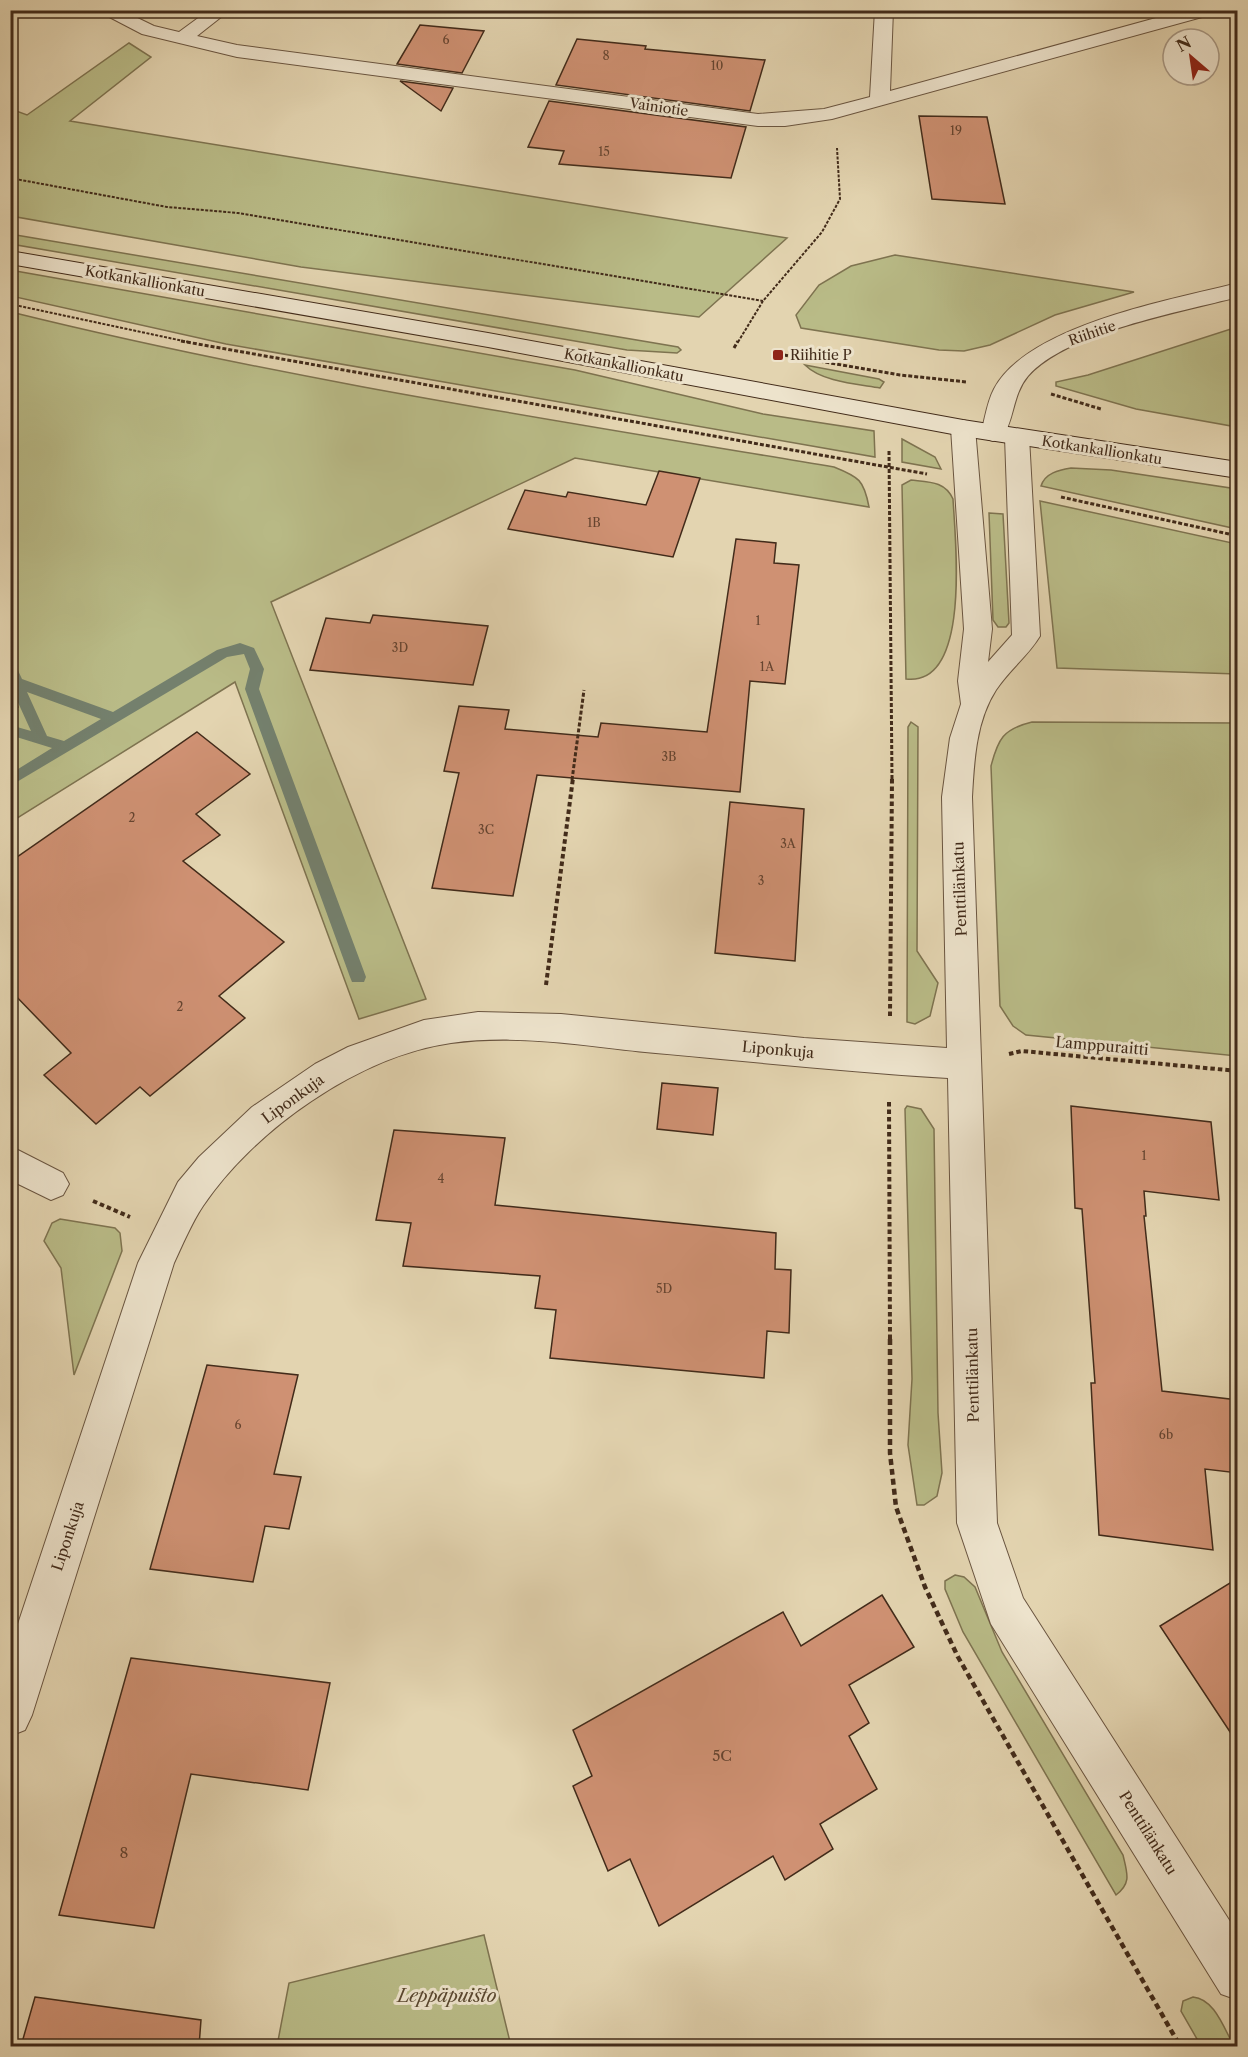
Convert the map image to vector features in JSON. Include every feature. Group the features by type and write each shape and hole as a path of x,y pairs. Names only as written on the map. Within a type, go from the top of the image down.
{"street":[{"name":"Vainiotie","path":"105,10 148,30 237,51 758,120 825,115 1207,10"},
{"path":"181,39 220,10"},
{"path":"879,99 884,10"},
{"name":"Kotkankallionkatu","path":"10,257 488,340 963,429 1238,470"},
{"name":"Riihitie","path":"1005,435 1007,388 1027,365 1052,348 1088,332 1238,290"},
{"name":"Penttilänkatu","path":"963,429 978,629 972,681 981,693"},
{"name":"Penttilänkatu","path":"1005,435 1026,636 1020,648 981,693 959,756 957,797 977,1523 1006,1609 1238,1977"},
{"name":"Liponkuja","path":"10,1715 152,1275 169,1234 192,1194 223,1157 293,1096 333,1069 382,1046 426,1033 477,1026 541,1028 888,1060 966,1064"},
{"path":"10,1162 51,1184"}],"path":[{"path":"734,348 763,302 822,232 840,199 836,128 825,115"},
{"path":"10,178 167,207 238,213 763,302"},
{"path":"10,304 219,350 934,476"},
{"path":"889,445 891,468 890,1019"},
{"path":"1059,496 1238,536"},
{"path":"541,1028 584,690"},
{"name":"Lamppuraitti","path":"966,1064 1022,1051 1238,1071"},
{"path":"51,1184 169,1234"}],"green space":[{"path":"129,43 151,57 70,121 787,238 699,317 301,267 11,216 11,109 27,115"},
{"path":"10,234 678,347 681,350 677,353 627,350 11,244"},
{"path":"895,255 1134,292 1055,315 990,345 964,351 939,350 801,328 796,315 819,285 851,266"},
{"path":"10,270 575,370 763,414 874,431 875,457 226,344 11,296"},
{"path":"11,312 215,358 318,378 834,467 859,481 865,491 869,507 575,458 271,602 426,999 359,1019 235,682 11,822 10,710 18,707 10,691"},
{"path":"1237,327 1237,427 1136,409 1056,386 1056,382 1088,375"},
{"path":"805,365 879,379 884,382 880,388 830,379 812,371"},
{"path":"902,439 935,457 941,469 902,462"},
{"path":"1071,468 1111,470 1237,489 1237,529 1041,486 1049,475"},
{"path":"911,480 941,486 950,493 953,499 956,575 955,607 950,636 941,660 927,675 906,679 902,485"},
{"path":"1040,501 1237,544 1237,674 1057,668"},
{"path":"989,513 1003,514 1009,623 1006,627 998,627 993,620"},
{"path":"911,722 918,727 917,951 938,983 930,1016 915,1024 907,1022 908,727"},
{"path":"1032,722 1237,723 1237,1056 1026,1035 1013,1026 1000,1006 991,766 996,749 1003,737 1014,728"},
{"path":"907,1106 921,1109 934,1129 938,1413 942,1473 937,1496 924,1505 917,1505 908,1445 912,1379 905,1109"},
{"path":"60,1219 115,1228 120,1233 122,1251 74,1375 61,1268 44,1241 52,1223"},
{"path":"955,1575 964,1577 975,1587 1002,1652 1123,1855 1127,1877 1121,1891 1116,1895 963,1632 945,1589 945,1581"},
{"name":"Leppäpuisto","path":"484,1935 511,2046 277,2046 289,1983"},
{"path":"1193,1997 1201,1999 1213,2009 1234,2046 1201,2046 1181,2011 1183,2001"}],"building":[{"path":"420,25 484,31 462,73 397,64"},
{"path":"577,39 646,46 645,49 765,60 750,111 556,85"},
{"path":"400,81 453,88 441,111"},
{"path":"549,101 746,127 731,178 559,164 564,151 528,147"},
{"path":"919,116 987,117 1005,204 932,199"},
{"path":"659,471 700,478 673,557 508,529 525,490 566,497 568,492 646,505"},
{"path":"736,539 776,543 774,563 799,565 785,684 750,681 740,792 537,775 513,896 432,888 459,773 444,771 459,706 509,710 505,729 598,737 601,723 707,732"},
{"path":"373,615 488,626 473,685 310,670 326,618 370,623"},
{"path":"197,732 250,774 196,814 220,835 183,861 284,942 219,996 245,1018 150,1096 140,1087 96,1124 44,1075 71,1053 10,990 10,862"},
{"path":"730,802 804,809 795,961 715,953"},
{"path":"662,1083 718,1088 713,1135 657,1129"},
{"path":"1071,1106 1211,1122 1219,1200 1144,1191 1146,1216 1144,1216 1162,1391 1238,1400 1238,1473 1205,1469 1213,1550 1099,1535 1091,1383 1095,1383 1082,1209 1075,1208"},
{"path":"394,1130 505,1138 495,1205 776,1233 775,1269 791,1270 789,1333 767,1331 764,1378 550,1358 556,1310 535,1308 540,1276 403,1266 411,1223 376,1220"},
{"path":"207,1365 298,1375 274,1474 301,1477 289,1529 265,1526 253,1582 150,1569"},
{"path":"1238,1578 1238,1744 1160,1626"},
{"path":"882,1595 914,1647 849,1685 869,1723 849,1736 877,1789 820,1824 833,1849 785,1880 773,1856 659,1926 630,1859 608,1871 573,1786 592,1776 573,1730 783,1612 801,1646"},
{"path":"131,1658 330,1683 308,1790 191,1774 154,1928 59,1915"},
{"path":"35,1997 201,2020 199,2046 21,2046"}],"waterway":[{"path":"66,747 222,653 240,648 249,651 257,669 252,689 358,977"},
{"path":"10,668 16,682"},
{"path":"16,682 113,718"},
{"path":"16,682 42,740"},
{"path":"10,730 42,740"},
{"path":"42,740 66,747"},
{"path":"10,781 66,747"}],"place":[{"name":"Riihitie P","path":"778,355"}]}
